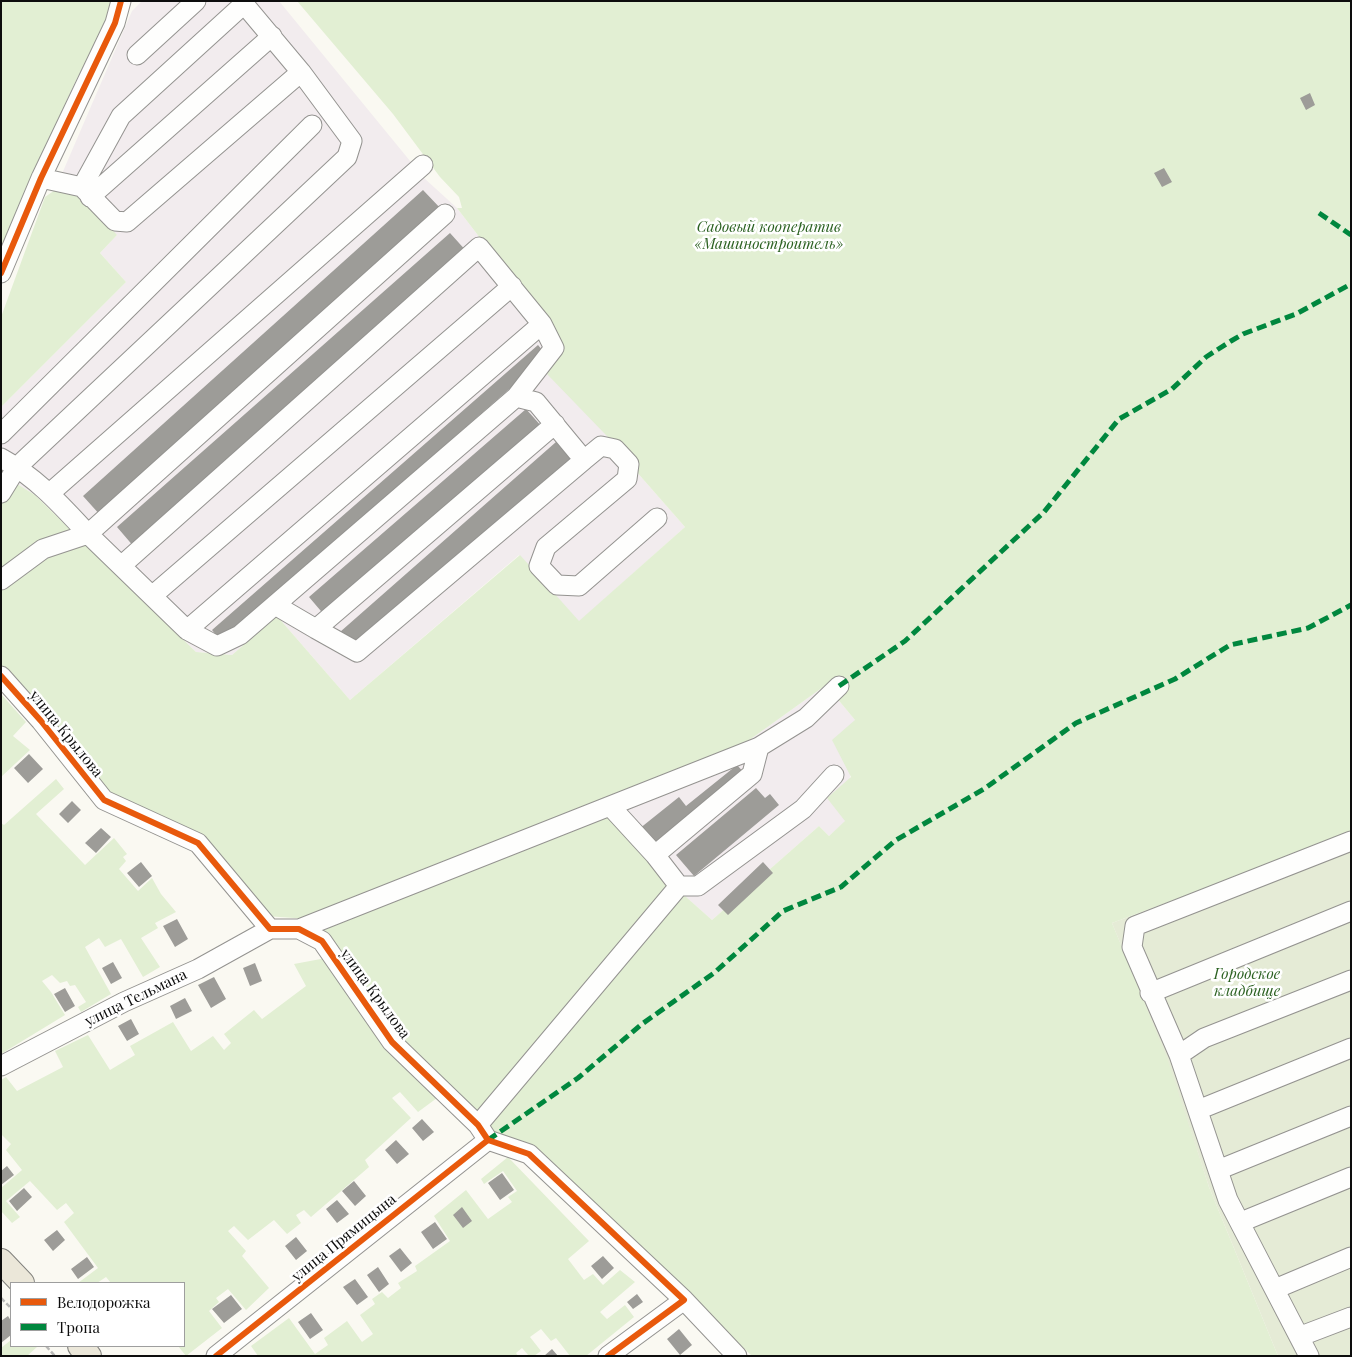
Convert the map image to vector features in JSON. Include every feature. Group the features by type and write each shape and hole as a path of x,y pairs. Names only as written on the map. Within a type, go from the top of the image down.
{"main road":[{"path":"1,1261 21,1282"}],"street":[{"path":"1,273 41,178 115,23 121,1"},
{"path":"137,55 196,1"},
{"path":"1,493 9,462 348,157 352,141 301,72 245,3 121,116 86,192"},
{"path":"86,192 272,36"},
{"path":"41,178 86,192 115,221 127,222 301,72"},
{"path":"1,434 312,125"},
{"path":"50,493 423,165"},
{"path":"1,580 43,549 88,534 445,214"},
{"path":"9,462 50,493 88,534 121,566 152,596 187,630 217,646 240,635 516,397 554,348 542,324 479,247 121,566"},
{"path":"152,596 512,286"},
{"path":"187,630 542,324"},
{"path":"516,397 536,402 584,460"},
{"path":"316,629 555,424"},
{"path":"275,605 357,652 600,446 615,448 629,464 627,478 546,547 540,566 556,585 579,586 657,518"},
{"name":"улица Крылова","path":"1,676 104,800 198,843 270,929 299,929 322,941 392,1042 483,1132 529,1154 684,1300 737,1356"},
{"path":"299,929 759,747 806,718 839,686"},
{"path":"655,855 752,774 759,747"},
{"path":"611,807 655,855 679,886 698,886 803,809 834,775"},
{"path":"1309,1356 1301,1336 1228,1200 1179,1055 1150,994 1132,947 1136,926 1351,841"},
{"name":"улица Прямицына","path":"216,1356 483,1132 679,886"},
{"path":"1150,994 1351,911"},
{"name":"улица Тельмана","path":"1,1066 124,1002 198,968 270,929"},
{"path":"1179,1055 1204,1038 1351,980"},
{"path":"1198,1110 1351,1048"},
{"path":"1218,1170 1351,1116"},
{"path":"1240,1222 1351,1177"},
{"path":"1275,1289 1351,1256"},
{"path":"608,1356 684,1300"},
{"path":"1301,1336 1351,1317"}],"path":[{"path":"1,1298 10,1307"}],"shaded area":[{"path":"142,1 279,1 424,178 457,208 544,321 635,470 685,527 579,622 519,555 350,700 277,616 232,655 196,652 35,495 1,474 1,407 126,282 100,253 117,235 55,190 132,11"},
{"path":"826,685 855,720 846,821 829,836 819,826 712,920 658,872 600,806 734,751"}],"green space":[{"path":"1,1 113,1 101,40 77,78 35,170 1,254"},
{"name":"Садовый кооператив «Машиностроитель»","path":"297,1 1351,1 1351,834 1112,923 1169,1061 1209,1187 1278,1356 752,1356 535,1147 489,1130 395,1034 327,934 309,919 265,916 200,837 107,795 48,717 1,665 1,474 35,495 196,652 232,655 277,616 350,700 520,555 579,621 685,527 635,470 633,463 547,374 560,350 544,321 457,208 462,208 459,197 440,177 393,114","holes":["826,685 855,720 832,740 851,777 827,798 845,821 829,836 819,826 712,920 658,872 600,806 734,751"]},
{"path":"55,190 80,194 117,235 100,253 126,282 1,407 1,317 45,197"},
{"path":"1,694 26,722 13,736 30,750 1,777"},
{"path":"56,779 64,789 36,814 85,865 114,838 127,854 123,857 126,861 119,869 138,891 152,878 161,894 176,912 155,923 158,928 141,938 160,967 143,977 121,939 105,947 99,938 85,947 111,994 81,1012 78,1007 86,1002 75,985 70,986 67,981 60,983 52,975 42,981 65,1015 1,1054 1,823 4,825"},
{"name":"Городское кладбище","path":"1351,834 1351,1356 1278,1356 1209,1187 1168,1061 1112,923"},
{"path":"326,958 437,1098 418,1112 400,1092 392,1098 411,1118 365,1160 369,1167 311,1217 304,1210 296,1215 301,1223 287,1234 274,1220 248,1240 234,1226 228,1231 246,1251 242,1256 269,1288 246,1310 228,1289 216,1298 219,1302 209,1311 222,1328 186,1356 179,1347 185,1347 185,1282 110,1282 106,1277 98,1282 79,1282 98,1268 64,1222 74,1213 66,1203 57,1210 30,1181 6,1201 20,1217 12,1223 1,1211 1,1188 22,1170 6,1150 11,1144 1,1134 1,1080 6,1077 17,1091 63,1067 55,1051 88,1035 110,1070 135,1055 130,1046 173,1022 191,1051 213,1036 224,1050 231,1043 224,1034 254,1010 262,1019 306,986 294,964"},
{"path":"508,1157 589,1241 568,1259 584,1280 593,1274 603,1285 620,1270 635,1282 600,1312 607,1319 625,1305 634,1317 586,1356 570,1356 556,1338 551,1341 541,1329 530,1337 541,1351 534,1356 529,1356 522,1348 516,1353 518,1356 258,1356 251,1346 289,1318 315,1354 328,1345 324,1338 347,1321 362,1342 373,1334 360,1315 375,1304 372,1299 382,1292 388,1298 401,1288 398,1283 417,1271 415,1266 450,1241 434,1216 466,1190 488,1219 512,1202 508,1197 517,1191 503,1171 484,1184 481,1179"},
{"path":"10,1341 10,1347 37,1347 27,1356 1,1356 1,1348"}],"building":[{"path":"1310,93 1315,105 1306,110 1300,98"},
{"path":"1164,168 1172,182 1162,187 1154,173"},
{"path":"423,190 442,210 101,516 83,496"},
{"path":"450,233 468,253 135,548 117,527"},
{"path":"538,345 547,356 221,641 212,630"},
{"path":"526,409 543,428 326,617 309,597"},
{"path":"556,442 572,460 356,651 340,632"},
{"path":"29,754 43,769 28,783 14,768"},
{"path":"737,765 746,775 655,849 639,829 679,797 686,806"},
{"path":"756,788 765,798 770,794 779,805 694,876 676,855"},
{"path":"72,801 81,810 68,823 59,814"},
{"path":"101,828 111,837 96,853 85,843"},
{"path":"141,862 152,876 139,887 127,873"},
{"path":"763,862 773,873 728,915 718,905"},
{"path":"177,919 188,939 175,947 163,926"},
{"path":"113,962 122,978 111,984 102,968"},
{"path":"255,963 262,981 250,986 243,968"},
{"path":"214,977 226,999 211,1008 198,985"},
{"path":"65,988 75,1006 65,1012 54,994"},
{"path":"185,998 192,1011 176,1019 170,1006"},
{"path":"131,1019 139,1034 127,1041 118,1026"},
{"path":"422,1119 434,1132 423,1141 412,1128"},
{"path":"396,1140 409,1154 397,1164 385,1150"},
{"path":"7,1166 14,1175 1,1185 1,1171"},
{"path":"502,1173 514,1190 500,1200 488,1183"},
{"path":"354,1181 366,1196 355,1206 342,1191"},
{"path":"24,1188 32,1197 17,1211 9,1201"},
{"path":"337,1200 349,1214 337,1223 326,1209"},
{"path":"462,1207 472,1221 463,1228 453,1215"},
{"path":"435,1222 447,1239 433,1249 421,1232"},
{"path":"57,1230 65,1240 53,1251 44,1240"},
{"path":"296,1237 307,1251 296,1260 285,1246"},
{"path":"400,1248 412,1263 401,1272 389,1256"},
{"path":"603,1256 614,1268 602,1279 591,1266"},
{"path":"87,1257 94,1267 78,1279 71,1269"},
{"path":"378,1267 389,1284 379,1292 367,1275"},
{"path":"355,1279 368,1297 357,1305 343,1287"},
{"path":"637,1294 643,1302 633,1309 627,1302"},
{"path":"231,1295 242,1309 224,1323 212,1309"},
{"path":"311,1313 323,1330 310,1339 298,1322"},
{"path":"8,1316 10,1319 10,1336 1,1343 1,1321"},
{"path":"679,1329 692,1345 680,1355 667,1339"},
{"path":"552,1349 558,1356 544,1356"}],"marked path":[{"path":"1319,213 1351,235"},
{"path":"839,686 905,641 1044,512 1119,419 1172,389 1206,357 1243,334 1296,314 1351,284"},
{"path":"488,1140 578,1078 642,1024 714,973 783,911 841,887 896,840 984,789 1076,723 1175,679 1230,645 1308,628 1351,605"}],"cycle path":[{"path":"1,273 41,178 115,23 121,1"},
{"path":"1,676 41,721 104,800 198,843 270,929 299,929 322,941 392,1042 478,1125 488,1140 529,1154 684,1300 608,1356"},
{"path":"216,1356 488,1140"}]}
